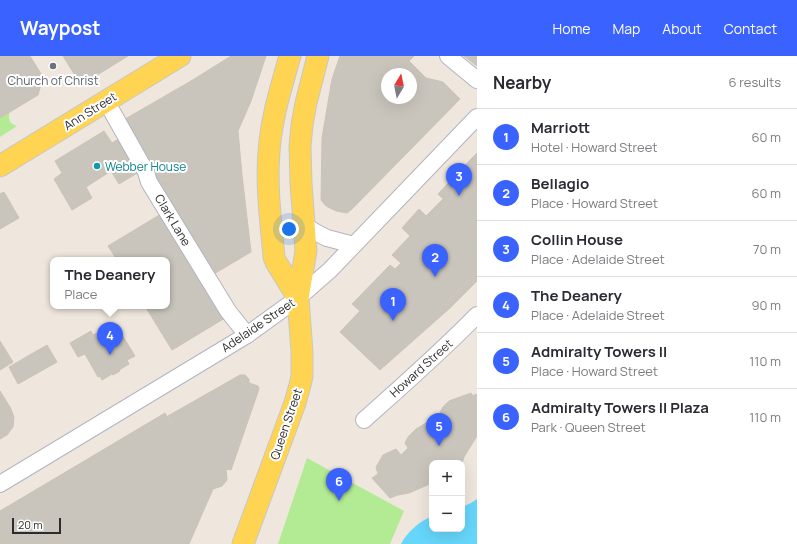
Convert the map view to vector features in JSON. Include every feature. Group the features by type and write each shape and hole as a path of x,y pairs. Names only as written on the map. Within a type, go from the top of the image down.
{"main road":[{"name":"Ann Street","path":"0,166 180,56"},
{"name":"Queen Street","path":"290,56 275,111 271,132 268,153 268,197 274,257 298,298"},
{"name":"Queen Street","path":"242,544 295,403 300,385 302,369 298,298 305,257 300,177 300,146 306,103 318,56"}],"street":[{"path":"448,56 477,80"},
{"name":"Clark Lane","path":"106,101 146,172 149,182 228,311 247,335"},
{"name":"Adelaide Street","path":"0,484 247,335 298,298 330,270 354,246 477,118"},
{"path":"303,225 327,238 354,246"},
{"name":"Howard Street","path":"364,420 442,350 477,315"}],"green space":[{"path":"10,112 10,121 17,126 0,137 0,118"},
{"path":"307,458 404,511 390,544 278,544"}],"water":[{"path":"477,499 477,544 401,544 414,527 429,518 429,532 465,532 465,506"}],"building":[{"path":"0,56 30,56 43,77 38,95 0,118"},
{"path":"63,56 128,56 81,85"},
{"path":"231,56 266,56 251,101 191,81"},
{"path":"340,56 414,56 409,61 416,68 381,68 381,104 417,104 417,69 426,78 443,82 460,99 347,213 336,211 326,206 321,200 322,138 332,79"},
{"path":"464,56 477,56 477,66"},
{"path":"191,81 251,101 238,131 242,175 160,184 156,183 120,122"},
{"name":"Webber House","path":"104,131 112,143 120,138 139,172 119,184 111,171 86,187 92,198 72,210 54,179 62,173 55,161"},
{"path":"477,153 477,163 472,158"},
{"path":"472,158 477,163 477,231 438,194"},
{"path":"242,175 251,252 212,275 163,193 160,184"},
{"path":"4,192 19,218 0,229 0,194"},
{"path":"443,199 477,231 477,265 426,216"},
{"path":"419,209 477,265 477,281 467,291 402,228"},
{"path":"161,214 225,318 172,350 147,309 170,309 170,257 115,257 108,246"},
{"path":"410,236 467,291 450,308 392,255"},
{"path":"401,263 450,308 380,370 340,332 360,311 352,304 390,265 395,269"},
{"path":"119,330 135,356 127,360 129,364 119,370 120,371 102,380 100,376 98,377 85,354 78,357 70,343 91,331 93,335 97,333 102,340"},
{"path":"0,341 13,362 0,370"},
{"path":"47,345 57,362 18,384 9,367"},
{"path":"240,375 245,375 249,379 249,383 258,386 259,389 231,470 226,469 227,480 222,486 213,489 168,416"},
{"path":"0,391 10,407 14,417 13,427 7,435 0,439"},
{"path":"471,393 473,396 476,394 477,395 477,436 463,460 429,460 429,484 409,493 390,498 372,478 378,474 376,467 383,455 396,449 401,455 408,448 405,443 408,437 416,429 431,420 435,425 443,418 440,412 449,401"},
{"path":"165,413 213,489 189,544 186,544 123,438"},
{"path":"123,438 186,544 0,544 0,511"}],"place":[{"name":"Church of Christ","path":"53,66"},
{"name":"Webber House","path":"97,166"},
{"name":"Collin House","path":"459,196"},
{"name":"Bellagio","path":"435,277"},
{"name":"Marriott","path":"393,321"},
{"name":"The Deanery","path":"110,355"},
{"name":"Admiralty Towers II","path":"439,446"},
{"name":"Admiralty Towers II Plaza","path":"339,501"}]}
